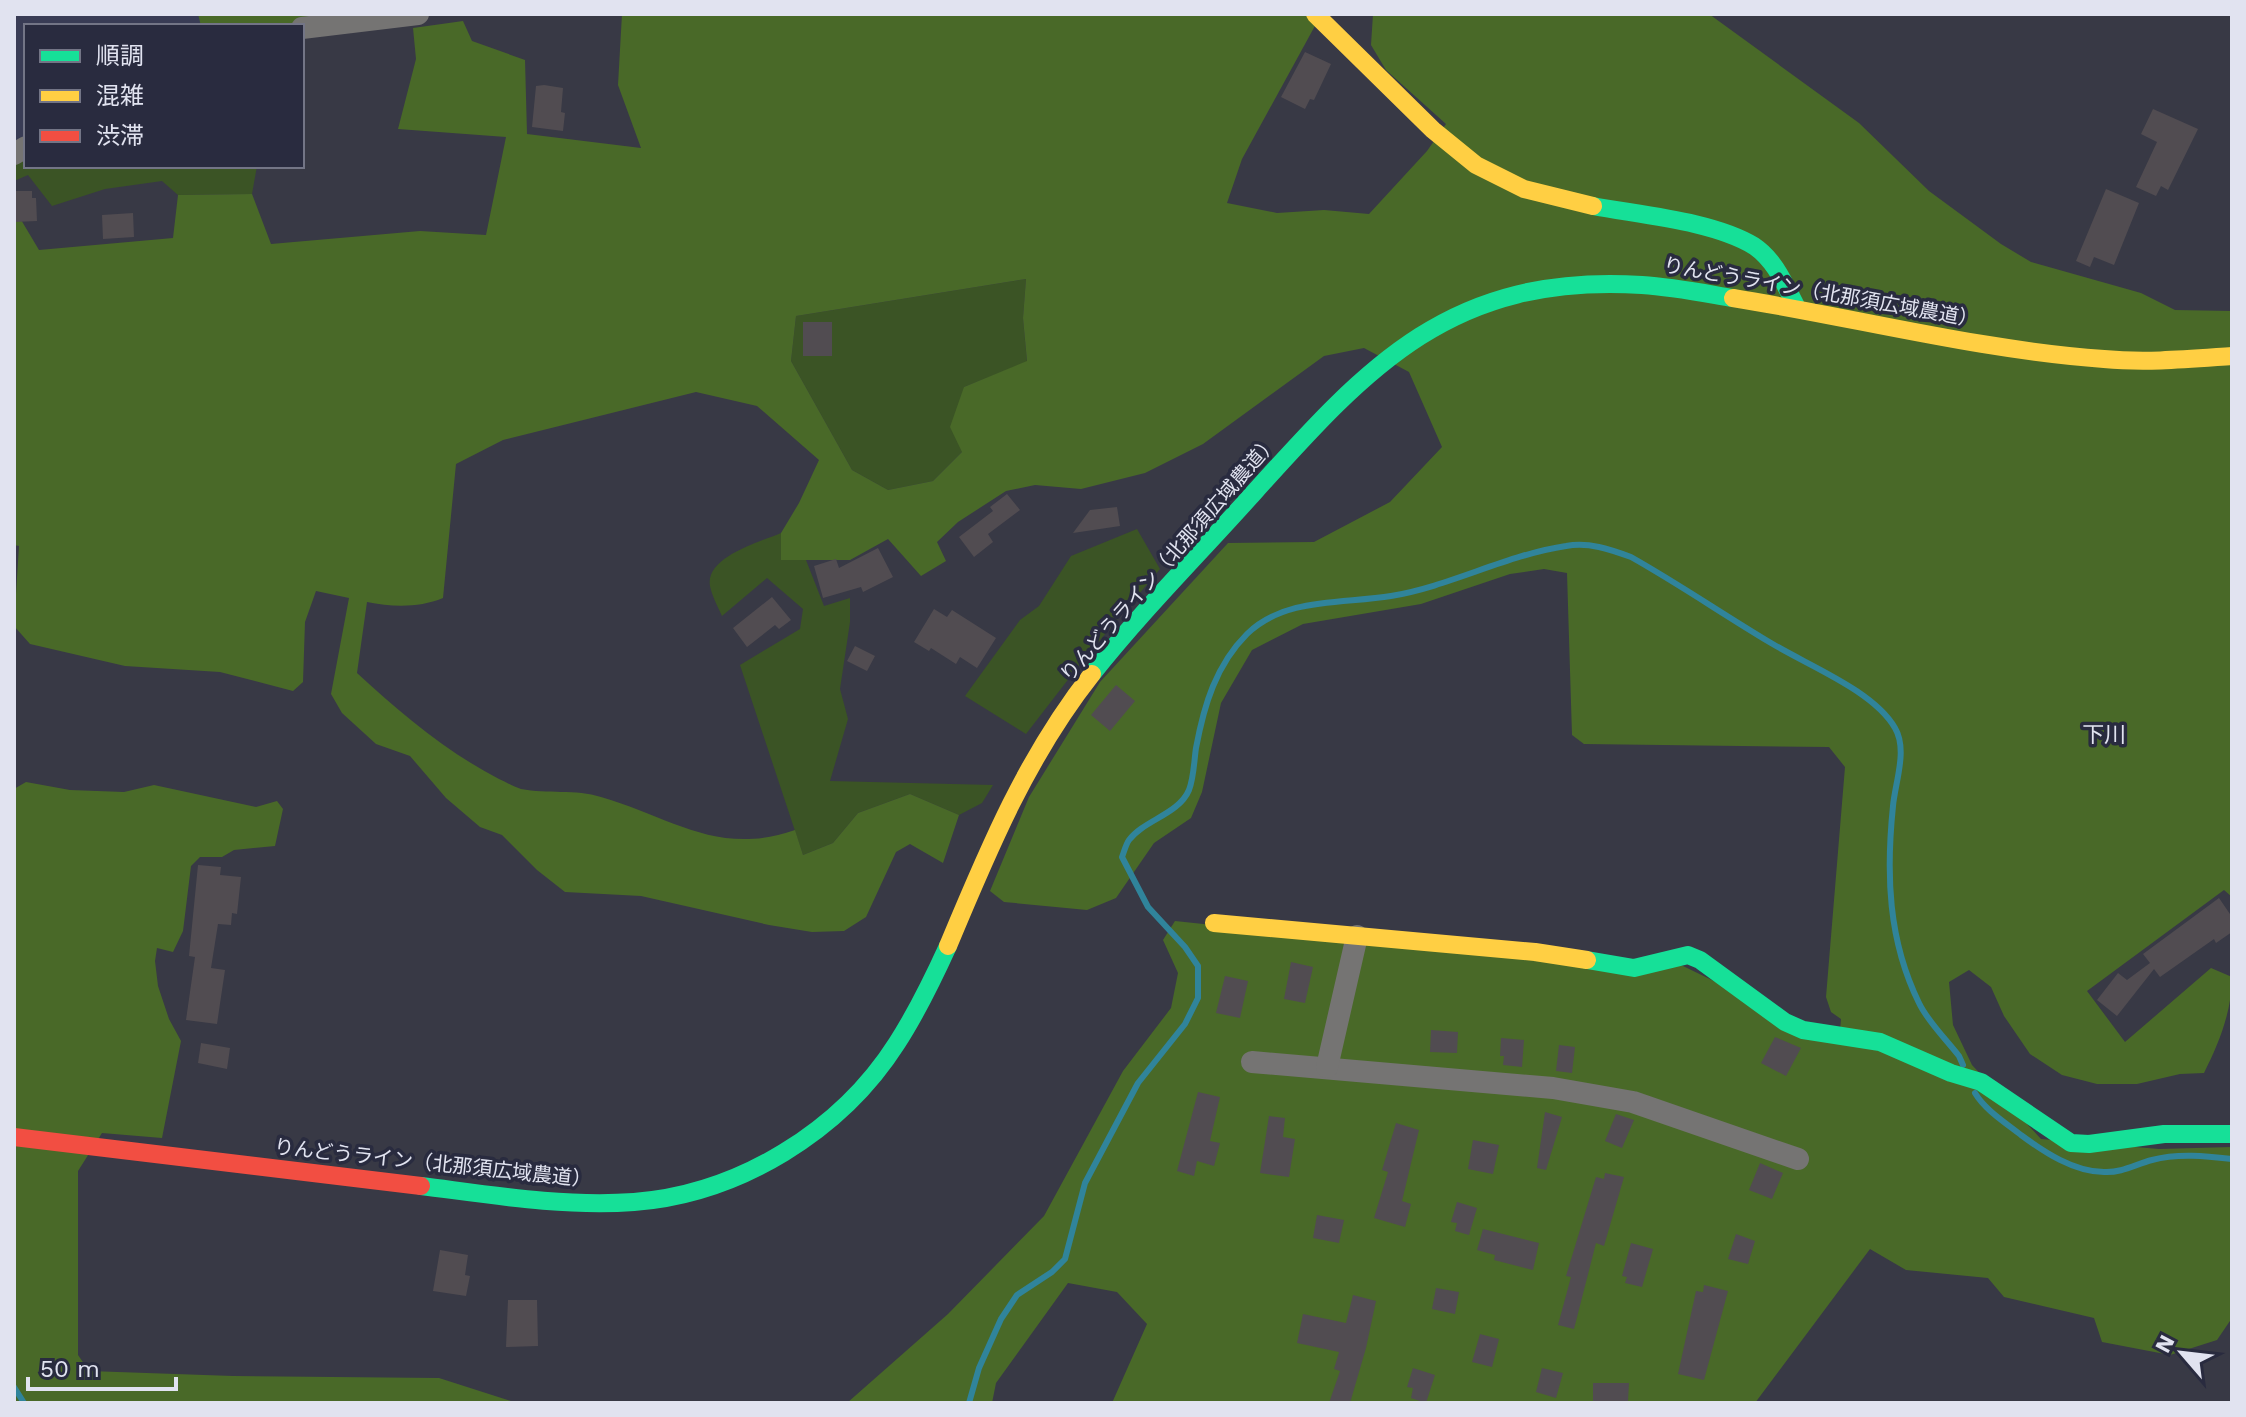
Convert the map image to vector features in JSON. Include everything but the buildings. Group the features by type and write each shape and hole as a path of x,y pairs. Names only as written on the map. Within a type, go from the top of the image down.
{"street":[{"path":"304,28 418,14"},
{"path":"1315,14 1433,130 1476,165 1524,189 1568,201 1716,230 1755,247 1777,269 1796,306"},
{"name":"りんどうライン（北那須広域農道）","path":"14,1137 553,1202 618,1204 666,1198 715,1184 757,1167 805,1140 843,1109 883,1065 915,1015 1000,819 1040,747 1087,679 1337,402 1390,357 1442,321 1492,299 1612,284 1647,285 1796,306 2031,351 2121,362 2205,360 2232,356"},
{"path":"1214,923 1535,952 1634,968 1688,955 1700,960 1785,1022 1803,1030 1880,1042 1951,1073 1981,1082 2071,1143 2089,1144 2164,1134 2232,1134"},
{"path":"1327,1067 1357,936"},
{"path":"1252,1062 1602,1095 1633,1102 1798,1159"}],"shaded area":[{"path":"14,14 202,14 205,24 24,24 24,141 14,146"}],"green space":[{"path":"198,14 353,14 304,24 200,24"},
{"path":"622,14 1306,14 1316,24 1242,159 1227,203 1277,213 1324,210 1369,214 1427,151 1446,124 1386,70 1371,45 1373,14 1709,14 1859,123 1929,191 2031,262 2141,293 2175,310 2232,311 2232,897 2224,890 2087,991 2125,1042 2211,968 2232,977 2227,1014 2215,1050 2204,1073 2180,1074 2137,1084 2097,1084 2062,1075 2030,1054 2004,1016 1991,987 1969,970 1949,982 1953,1025 1972,1065 2041,1139 2159,1149 2232,1147 2232,1318 2217,1340 2170,1355 2102,1342 2094,1318 2004,1297 1988,1278 1906,1270 1870,1249 1755,1403 1112,1403 1147,1324 1117,1292 1068,1283 996,1383 992,1403 847,1403 948,1314 1044,1216 1123,1071 1171,1008 1178,973 1163,940 1175,921 1548,960 1683,966 1839,1042 1841,1019 1831,1012 1826,997 1845,767 1829,747 1584,744 1572,735 1567,573 1544,569 1510,574 1421,604 1303,624 1252,650 1221,703 1202,792 1191,818 1154,843 1116,898 1087,910 1004,902 990,891 1029,797 1100,682 1228,543 1314,542 1390,502 1442,447 1409,372 1364,348 1324,356 1203,444 1145,473 1081,489 1035,485 1006,491 958,522 937,542 946,561 921,576 888,539 850,560 781,560 781,533 819,460 757,406 696,392 503,440 456,464 443,598 405,606 367,602 357,673 443,744 516,787 591,795 718,837 767,837 795,830 803,855 833,843 858,813 910,794 959,815 943,863 910,844 896,852 866,917 844,931 812,932 769,925 641,896 565,892 537,870 502,835 480,827 446,798 410,756 376,744 342,713 331,694 349,598 316,591 305,622 303,682 293,691 220,672 125,666 30,644 14,626 19,546 14,545 14,208 39,250 173,238 178,195 252,194 271,244 420,231 486,235 506,137 398,129 416,59 413,28 463,21 472,41 525,60 527,134 641,148 618,85","holes":["1026,279 1023,318 1027,361 964,387 950,427 962,452 933,481 888,490 852,470 791,361 796,316"]},
{"path":"24,160 24,168 257,168 252,194 178,195 162,181 105,189 52,206 28,175 14,181 14,165"},
{"path":"1026,279 1023,318 1027,362 964,387 962,452 933,481 888,490 852,470 791,361 796,316"},
{"path":"1137,529 1160,569 1026,734 965,696 1020,620 1039,606 1071,556"},
{"path":"781,533 781,560 806,560 824,606 850,598 850,622 840,689 848,719 830,781 993,785 982,803 959,815 910,794 858,813 833,843 803,855 740,665 800,629 803,609 767,578 722,616 710,586 716,567 725,559"},
{"path":"26,782 70,790 124,792 154,785 256,807 277,801 283,809 275,846 234,850 222,857 200,857 191,866 183,931 173,952 157,948 158,986 169,1019 181,1041 162,1138 102,1133 78,1171 78,1355 89,1371 439,1378 517,1403 14,1403 14,789"}],"waterway":[{"path":"969,1403 979,1368 1001,1319 1017,1295 1052,1272 1065,1259 1085,1183 1138,1083 1185,1024 1198,998 1198,966 1148,907 1122,857 1135,833 1170,811 1184,798 1192,780 1203,716 1219,672 1247,634 1279,614 1315,604 1391,596 1544,550 1574,545 1591,546 1631,557 1771,643 1857,691 1885,715 1899,737 1900,767 1893,806 1890,882 1901,955 1923,1010 1963,1065"},
{"path":"1975,1093 1990,1111 2030,1141 2060,1160 2082,1169 2111,1172 2152,1160 2182,1156 2232,1159"},
{"path":"14,1387 24,1403"}],"traffic: fast":[{"path":"1593,206 1697,225 1737,237 1768,258 1796,306"},
{"path":"1092,674 1150,606 1334,407 1375,369 1418,337 1465,312 1516,295 1575,285 1642,285 1733,298"},
{"path":"421,1186 554,1202 634,1202 712,1186 749,1171 817,1130 874,1075 911,1019 948,946"},
{"path":"1587,960 1634,968 1688,955 1700,960 1785,1022 1803,1030 1880,1042 1951,1073 1981,1082 2071,1143 2089,1144 2164,1134 2232,1134"}],"traffic: slow":[{"path":"1315,14 1433,130 1476,165 1524,189 1593,206"},
{"path":"1733,298 2057,355 2136,361 2232,356"},
{"path":"948,946 994,839 1028,771 1092,674"},
{"path":"1214,923 1535,952 1587,960"}],"traffic: jam":[{"path":"14,1137 421,1186"}],"district":[{"name":"下川","path":"2104,734"}]}
